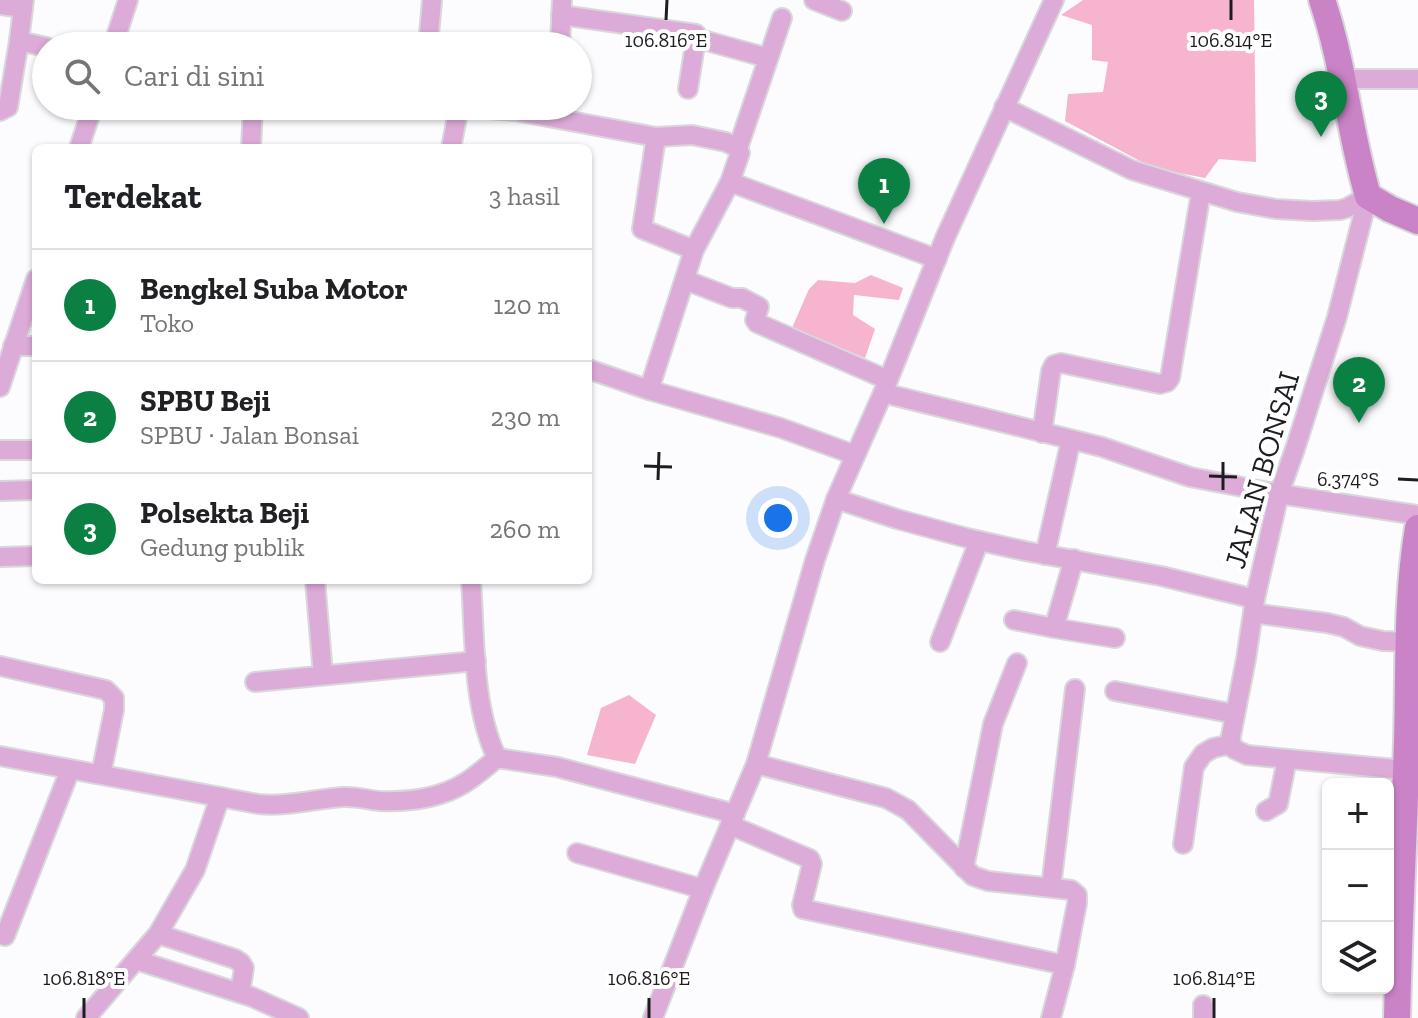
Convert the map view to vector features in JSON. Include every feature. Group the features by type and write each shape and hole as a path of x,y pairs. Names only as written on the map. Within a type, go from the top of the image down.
{"street":[{"path":"118,32 128,0"},
{"path":"429,32 432,0"},
{"path":"814,0 842,11"},
{"path":"1322,0 1334,39 1368,196 1418,221"},
{"path":"653,1018 756,764 811,572 836,499 937,259 1051,1"},
{"path":"0,5 24,4 8,107 0,111"},
{"path":"561,32 562,8 696,34 688,89"},
{"path":"649,390 694,250 730,182 740,153 738,148 782,18"},
{"path":"696,38 768,58"},
{"path":"19,41 32,44"},
{"path":"1343,79 1418,79"},
{"path":"1004,107 1132,170 1258,206 1312,211 1347,208 1368,196"},
{"path":"80,144 88,120"},
{"path":"251,144 252,120"},
{"path":"452,144 456,120"},
{"path":"586,120 656,137 692,135 726,142 738,148"},
{"path":"656,137 642,229 694,250"},
{"path":"730,182 937,259"},
{"path":"1042,433 1054,365 1061,363 1160,384 1170,378 1201,192"},
{"name":"JALAN BONSAI","path":"1239,749 1230,741 1254,606 1279,494 1337,317 1368,196"},
{"path":"685,280 757,304 757,323 885,386 1042,433 1102,447 1190,477 1418,515"},
{"path":"0,387 10,338 32,288"},
{"path":"10,338 32,345"},
{"path":"592,370 781,428 855,455"},
{"path":"1045,555 1071,440"},
{"path":"0,450 32,450"},
{"path":"0,491 32,490"},
{"path":"836,499 979,541 1175,580 1254,606 1344,627 1360,636 1383,641 1411,627"},
{"path":"1397,1018 1411,803 1405,770 1413,712 1411,579 1418,528"},
{"path":"940,642 979,541"},
{"path":"0,557 32,556"},
{"path":"1054,628 1074,559"},
{"path":"315,584 323,675"},
{"path":"471,584 479,695 497,758"},
{"path":"1014,620 1115,638"},
{"path":"255,682 476,661"},
{"path":"964,868 993,724 1017,663"},
{"path":"0,666 106,690 114,698 101,774"},
{"path":"1051,887 1075,689"},
{"path":"1115,691 1235,714"},
{"path":"1183,844 1194,767 1203,754 1213,748 1239,749 1287,759 1405,770"},
{"path":"0,756 277,806 353,796 377,801 439,795 464,784 497,758 557,767 732,820 810,859 812,864 803,909 1065,965"},
{"path":"1266,811 1278,804 1287,759"},
{"path":"756,764 886,798 898,804 908,810 973,876 988,881 1071,890 1077,895 1065,965 1051,1018"},
{"path":"5,936 70,770"},
{"path":"86,1018 158,934 195,870 220,797"},
{"path":"577,853 703,889"},
{"path":"158,934 241,963 244,968 240,993"},
{"path":"136,960 240,993 299,1018"}],"shaded area":[{"path":"1083,0 1254,0 1256,162 1219,159 1205,178 1153,168 1065,121 1068,94 1103,92 1108,62 1092,60 1092,25 1061,15"},
{"path":"871,275 903,288 899,300 854,295 853,315 875,329 865,358 792,328 809,289 818,280 855,283"},
{"path":"629,695 656,715 635,764 587,755 601,708"}],"place":[{"name":"Polsekta Beji","path":"1321,137"},
{"name":"Bengkel Suba Motor","path":"884,224"},
{"name":"SPBU Beji","path":"1359,423"}]}
